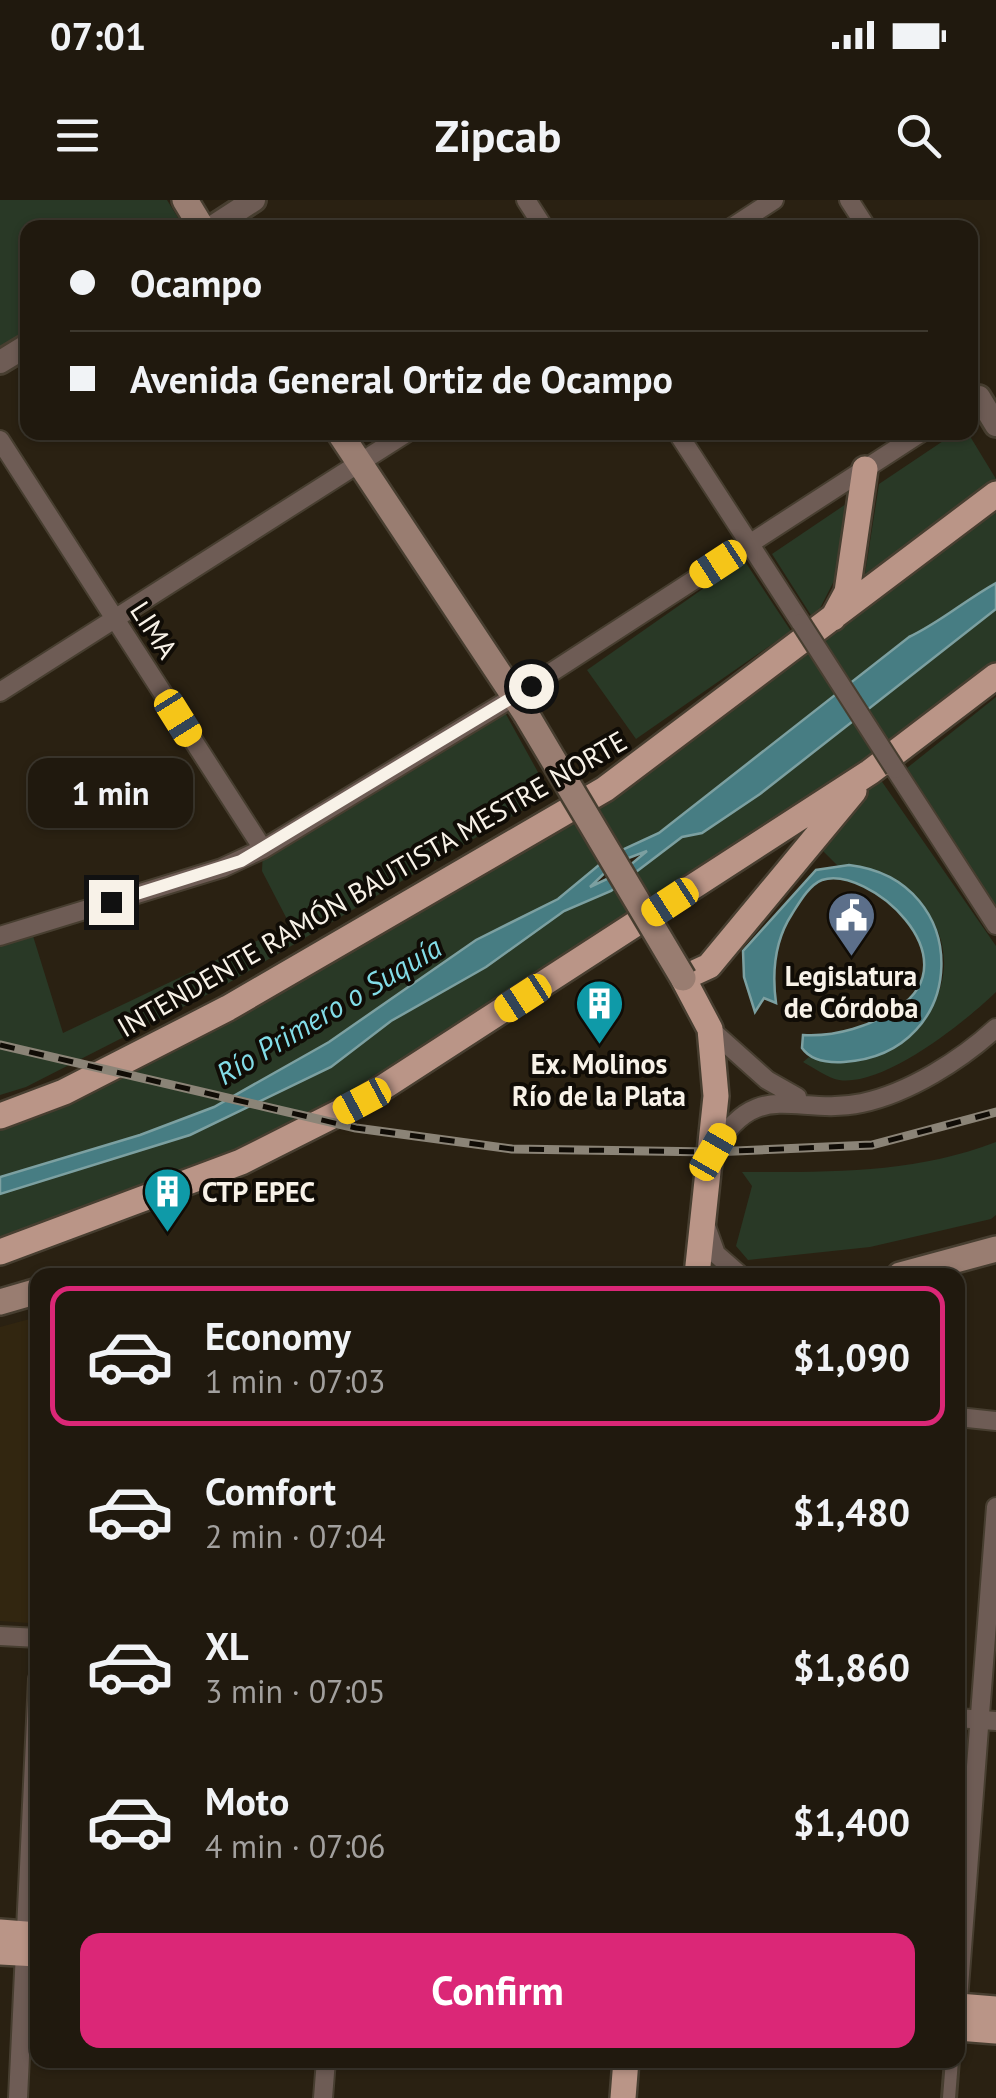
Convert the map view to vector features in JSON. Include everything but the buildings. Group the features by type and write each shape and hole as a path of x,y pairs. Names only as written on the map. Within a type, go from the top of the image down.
{"main road":[{"path":"344,440 524,699 710,1030 716,1096 699,1268"},
{"path":"830,622 846,592 866,469"},
{"name":"INTENDENTE RAMÓN BAUTISTA MESTRE NORTE","path":"0,1116 64,1092 228,1008 605,789 996,494"},
{"path":"0,1252 241,1162 362,1101 883,770 996,676"},
{"path":"683,978 709,966 883,770"},
{"path":"926,1268 996,1249"},
{"path":"0,1302 30,1294"},
{"path":"965,2004 996,2009"},
{"path":"965,2029 996,2031"},
{"path":"623,2098 625,2068"}],"street":[{"path":"224,220 254,200"},
{"path":"743,220 774,200"},
{"path":"982,394 996,424"},
{"name":"LIMA","path":"0,440 262,849"},
{"path":"0,692 395,440"},
{"path":"682,440 800,623 883,770 996,924"},
{"path":"0,936 222,868 262,849 491,710 511,707 524,699 749,544 910,440"},
{"path":"713,1152 726,1129 755,1107 780,1100 827,1105 862,1103 945,1066 996,1028"},
{"path":"710,1030 786,1092 827,1105"},
{"path":"704,1221 716,1254 732,1268"},
{"path":"965,1418 996,1421"},
{"path":"965,1935 987,1720 996,1507"},
{"path":"0,1636 30,1638"},
{"path":"18,2098 21,1943 30,1803"},
{"path":"324,2098 326,2068"},
{"path":"949,2098 951,2068"}],"shaded area":[{"path":"30,1319 29,1623 0,1621 0,1327"}],"green space":[{"path":"0,200 167,200 180,220 20,220 20,340 0,353"},
{"path":"945,440 972,440 996,479 864,580 879,484"},
{"path":"996,494 996,583 909,637 659,833 611,855 558,899 476,940 329,1042 214,1107 140,1135 0,1177 0,1116 605,789"},
{"path":"849,502 836,577 814,620 772,554"},
{"path":"744,560 791,631 636,739 587,670"},
{"path":"996,609 996,676 362,1101 0,1252 0,1194 190,1135 331,1067 391,1021 486,967 564,911 633,875 682,837 712,826 760,794"},
{"path":"996,697 996,907 907,768"},
{"path":"502,707 550,794 218,989 26,1087 0,1095 0,945 33,936 63,1033 290,925 262,871 263,849"},
{"path":"878,776 996,946 996,992 945,1035 900,1063 857,1079 839,1080 803,1062 809,1057 855,1060 898,1044 930,1011 940,990 944,967 936,926 912,894 877,873 838,866 818,846"},
{"path":"996,1142 996,1215 991,1219 870,1247 748,1260 736,1246 752,1186 742,1172 902,1166"}],"water":[{"path":"996,583 996,609 760,794 702,833 682,837 611,891 564,911 486,967 391,1021 331,1067 190,1135 0,1194 0,1177 140,1135 214,1107 329,1042 476,940 558,899 611,855 659,833 909,637","holes":["647,851 622,872 590,887 615,863"]},
{"path":"849,865 890,877 919,901 936,932 941,966 935,1000 916,1030 886,1052 832,1062 806,1052 802,1048 803,1035 865,1025 898,1008 918,988 924,965 919,942 905,920 864,887 842,879 817,882 786,924 778,946 776,1003 764,998 755,1012 744,977 743,951 816,870"}],"railway":[{"path":"0,1045 356,1128 512,1149 713,1152 872,1145 996,1112"}],"place":[{"name":"Legislatura de Córdoba","path":"851,958"},
{"name":"Ex. Molinos Río de la Plata","path":"599,1046"},
{"name":"CTP EPEC","path":"167,1234"}],"route":[{"path":"111,902 241,861 531,686"}],"water label":[{"name":"Río Primero o Suquía","path":"329,1011"}]}
